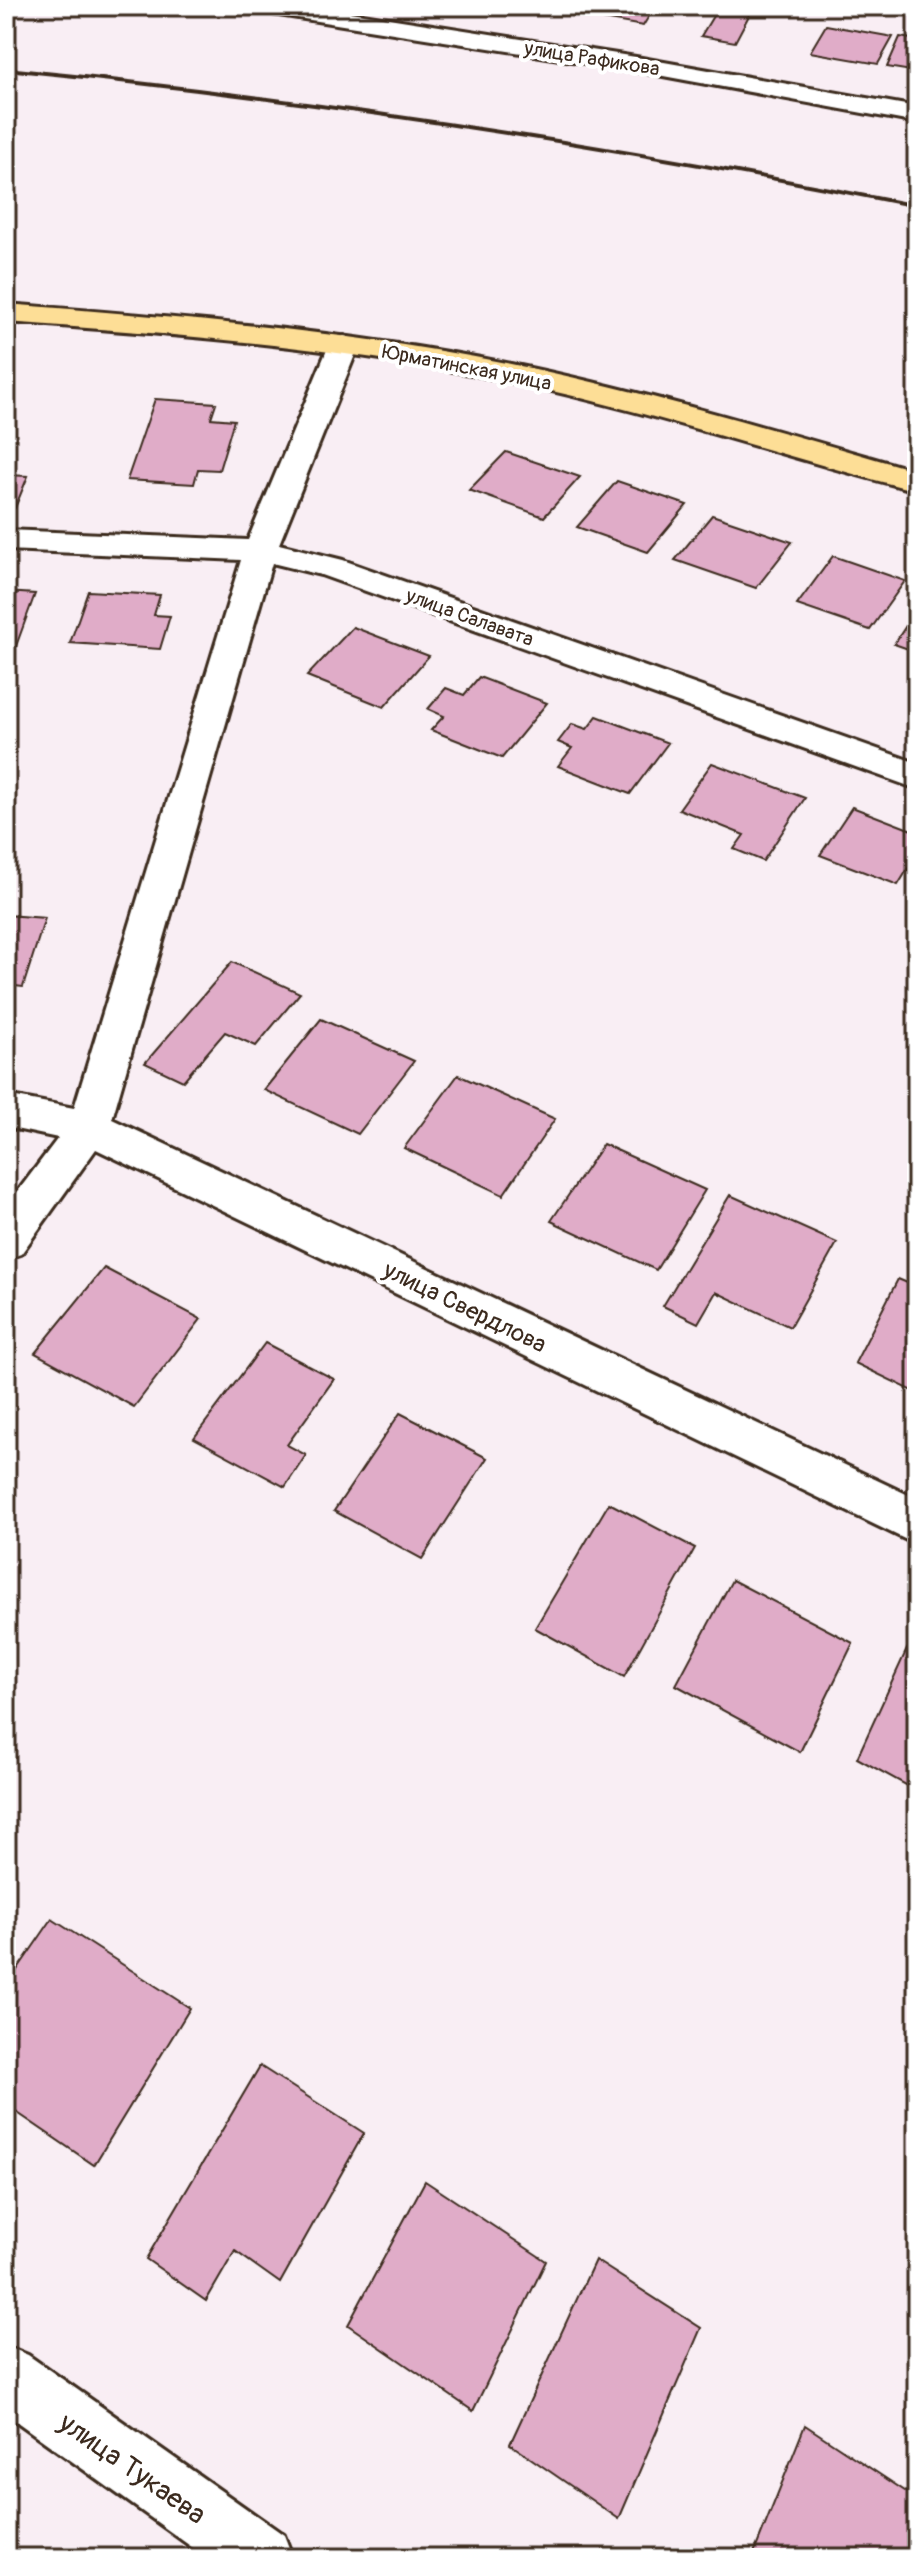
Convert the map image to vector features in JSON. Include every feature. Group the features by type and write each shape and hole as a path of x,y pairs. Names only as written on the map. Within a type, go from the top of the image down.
{"main road":[{"name":"Юрматинская улица","path":"6,313 186,326 344,345 505,372 671,410 917,481"}],"street":[{"name":"улица Рафикова","path":"266,6 636,64 917,115"},
{"path":"6,1241 89,1127 260,550 344,345"},
{"name":"улица Салавата","path":"6,540 260,550 331,567 917,776"},
{"name":"улица Свердлова","path":"6,1111 89,1127 917,1523"},
{"name":"улица Тукаева","path":"6,2377 261,2558"}],"building":[{"path":"606,6 655,6 643,26 597,18"},
{"path":"719,6 754,6 735,42 701,36"},
{"path":"826,25 893,37 878,64 810,52"},
{"path":"900,37 917,40 913,51 917,52 917,60 911,71 887,67"},
{"path":"155,399 216,403 211,418 234,420 219,470 198,469 194,484 127,480"},
{"path":"506,452 580,477 544,517 469,490"},
{"path":"6,475 28,476 15,508 6,507"},
{"path":"617,481 687,505 648,552 577,527"},
{"path":"712,515 792,542 756,588 675,560"},
{"path":"833,556 905,581 870,630 797,605"},
{"path":"88,591 160,595 154,615 170,616 160,649 70,643"},
{"path":"6,592 35,594 16,646 6,645"},
{"path":"917,609 917,652 894,644"},
{"path":"353,627 429,656 384,707 307,676"},
{"path":"479,677 547,703 502,758 431,730 444,716 428,709 446,688 464,695"},
{"path":"597,716 668,743 630,794 558,766 572,748 558,742 572,724 587,729"},
{"path":"712,763 805,798 763,861 734,849 744,835 679,809"},
{"path":"852,807 917,832 917,854 898,885 820,855"},
{"path":"6,915 45,918 23,987 6,985"},
{"path":"232,962 300,993 256,1046 225,1032 183,1081 145,1063"},
{"path":"321,1019 414,1061 358,1134 264,1090"},
{"path":"458,1075 555,1119 503,1195 404,1148"},
{"path":"603,1144 705,1190 656,1270 551,1221"},
{"path":"730,1195 837,1243 790,1327 716,1292 698,1323 663,1306"},
{"path":"104,1268 201,1319 134,1407 35,1353"},
{"path":"898,1279 917,1287 917,1393 855,1363"},
{"path":"265,1343 334,1379 287,1445 306,1455 285,1487 194,1438"},
{"path":"400,1413 487,1458 422,1559 334,1511"},
{"path":"609,1503 695,1548 624,1677 535,1628"},
{"path":"732,1580 853,1643 800,1752 676,1685"},
{"path":"907,1649 917,1654 917,1791 857,1758"},
{"path":"52,1919 190,2008 94,2165 6,2105 6,1986"},
{"path":"260,2066 364,2133 280,2283 235,2251 206,2301 146,2259"},
{"path":"425,2181 546,2261 473,2411 348,2325"},
{"path":"595,2260 701,2328 619,2519 510,2444"},
{"path":"805,2425 917,2499 917,2558 752,2558"}],"railway":[{"path":"6,69 235,95 463,126 917,206"}]}
